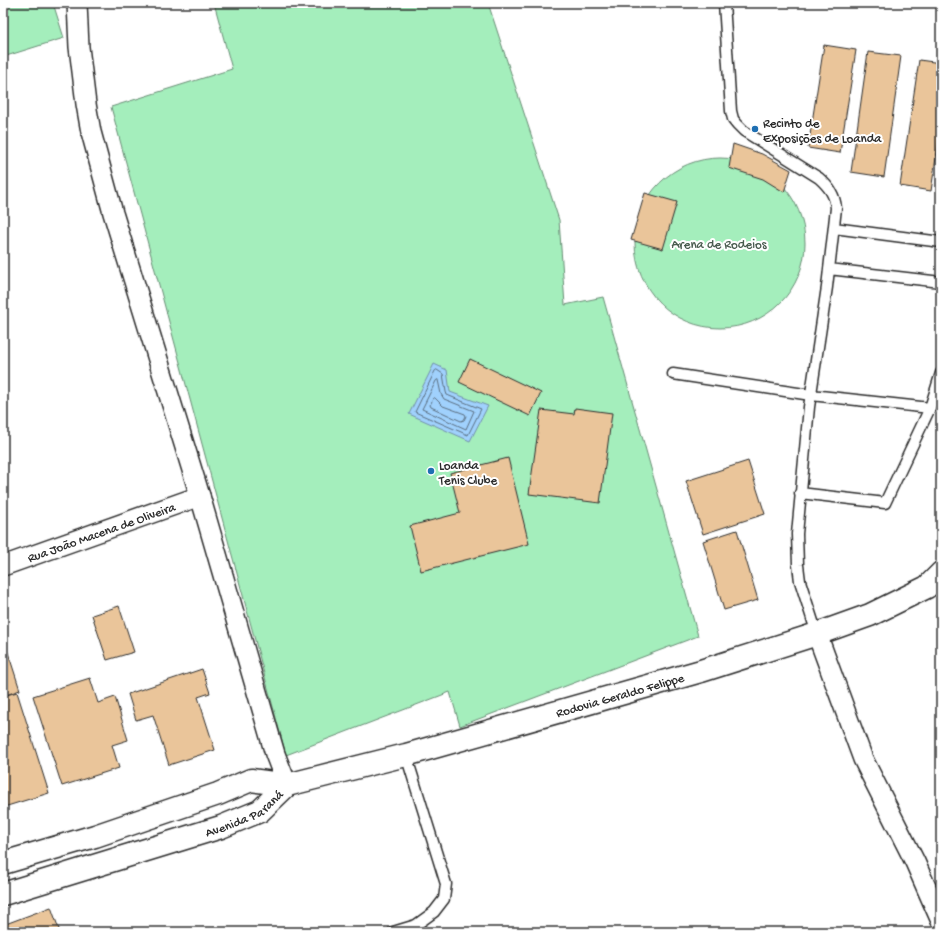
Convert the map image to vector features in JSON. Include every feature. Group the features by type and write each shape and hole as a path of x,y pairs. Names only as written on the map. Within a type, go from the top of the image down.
{"main road":[{"name":"Rodovia Geraldo Felippe","path":"287,785 406,755 701,671 817,634 870,615 927,586 941,573"},
{"name":"Avenida Paraná","path":"3,863 95,836 149,818 218,794 251,780 287,785"},
{"name":"Avenida Paraná","path":"3,894 221,827 260,812 287,785"},
{"path":"149,818 158,847"},
{"path":"95,836 103,864"}],"street":[{"path":"77,3 79,47 91,132 113,213 200,496 273,747 287,785"},
{"name":"Rua João Macena de Oliveira","path":"3,566 200,496"},
{"path":"817,634 863,759 915,862 941,921"}],"lane":[{"path":"724,3 733,119 744,131 789,158 825,183 830,188 835,200 836,208 834,228 811,395 797,534 800,581 817,634"},
{"path":"834,228 941,242"},
{"path":"829,269 941,282"},
{"path":"800,493 884,503 930,408 941,373"},
{"path":"673,374 811,395 930,408"},
{"path":"393,932 416,925 434,912 444,899 446,884 406,755"}],"green space":[{"path":"3,3 53,3 64,38 3,57"},
{"name":"Loanda Tenis Clube","path":"214,3 488,3 559,220 565,305 603,297 698,636 460,726 450,692 286,755 111,107 232,69"},
{"name":"Arena de Rodeios","path":"712,158 728,158 753,164 774,177 786,189 799,210 805,235 805,251 799,276 786,297 774,309 753,322 728,328 712,328 687,322 666,309 654,297 641,276 635,251 635,235 641,210 654,189 666,177 687,164"}],"water":[{"path":"434,364 447,370 450,392 488,406 470,441 409,414"}],"building":[{"path":"824,45 856,50 840,153 808,148"},
{"path":"868,52 901,56 884,177 851,172"},
{"path":"919,60 941,63 941,125 931,191 900,186"},
{"path":"733,144 762,154 791,170 784,192 763,179 729,168"},
{"path":"645,193 677,202 663,249 631,240"},
{"path":"470,359 541,393 530,416 459,382"},
{"path":"575,408 612,413 600,503 529,494 541,410 574,414"},
{"path":"508,458 529,544 421,571 410,526 460,513 450,473"},
{"path":"748,461 765,514 703,534 686,481"},
{"path":"737,530 758,600 724,610 703,541"},
{"path":"119,606 134,652 107,660 92,615"},
{"path":"3,637 20,690 3,696"},
{"path":"202,669 210,693 198,697 215,750 169,765 153,715 136,720 128,694"},
{"path":"90,678 98,703 115,697 128,740 112,745 119,768 62,786 33,696"},
{"path":"17,692 49,793 4,807 3,696"},
{"path":"51,907 60,932 3,932 3,925"}],"place":[{"name":"Recinto de Exposições de Loanda","path":"755,129"},
{"name":"Loanda Tenis Clube","path":"431,471"}]}
